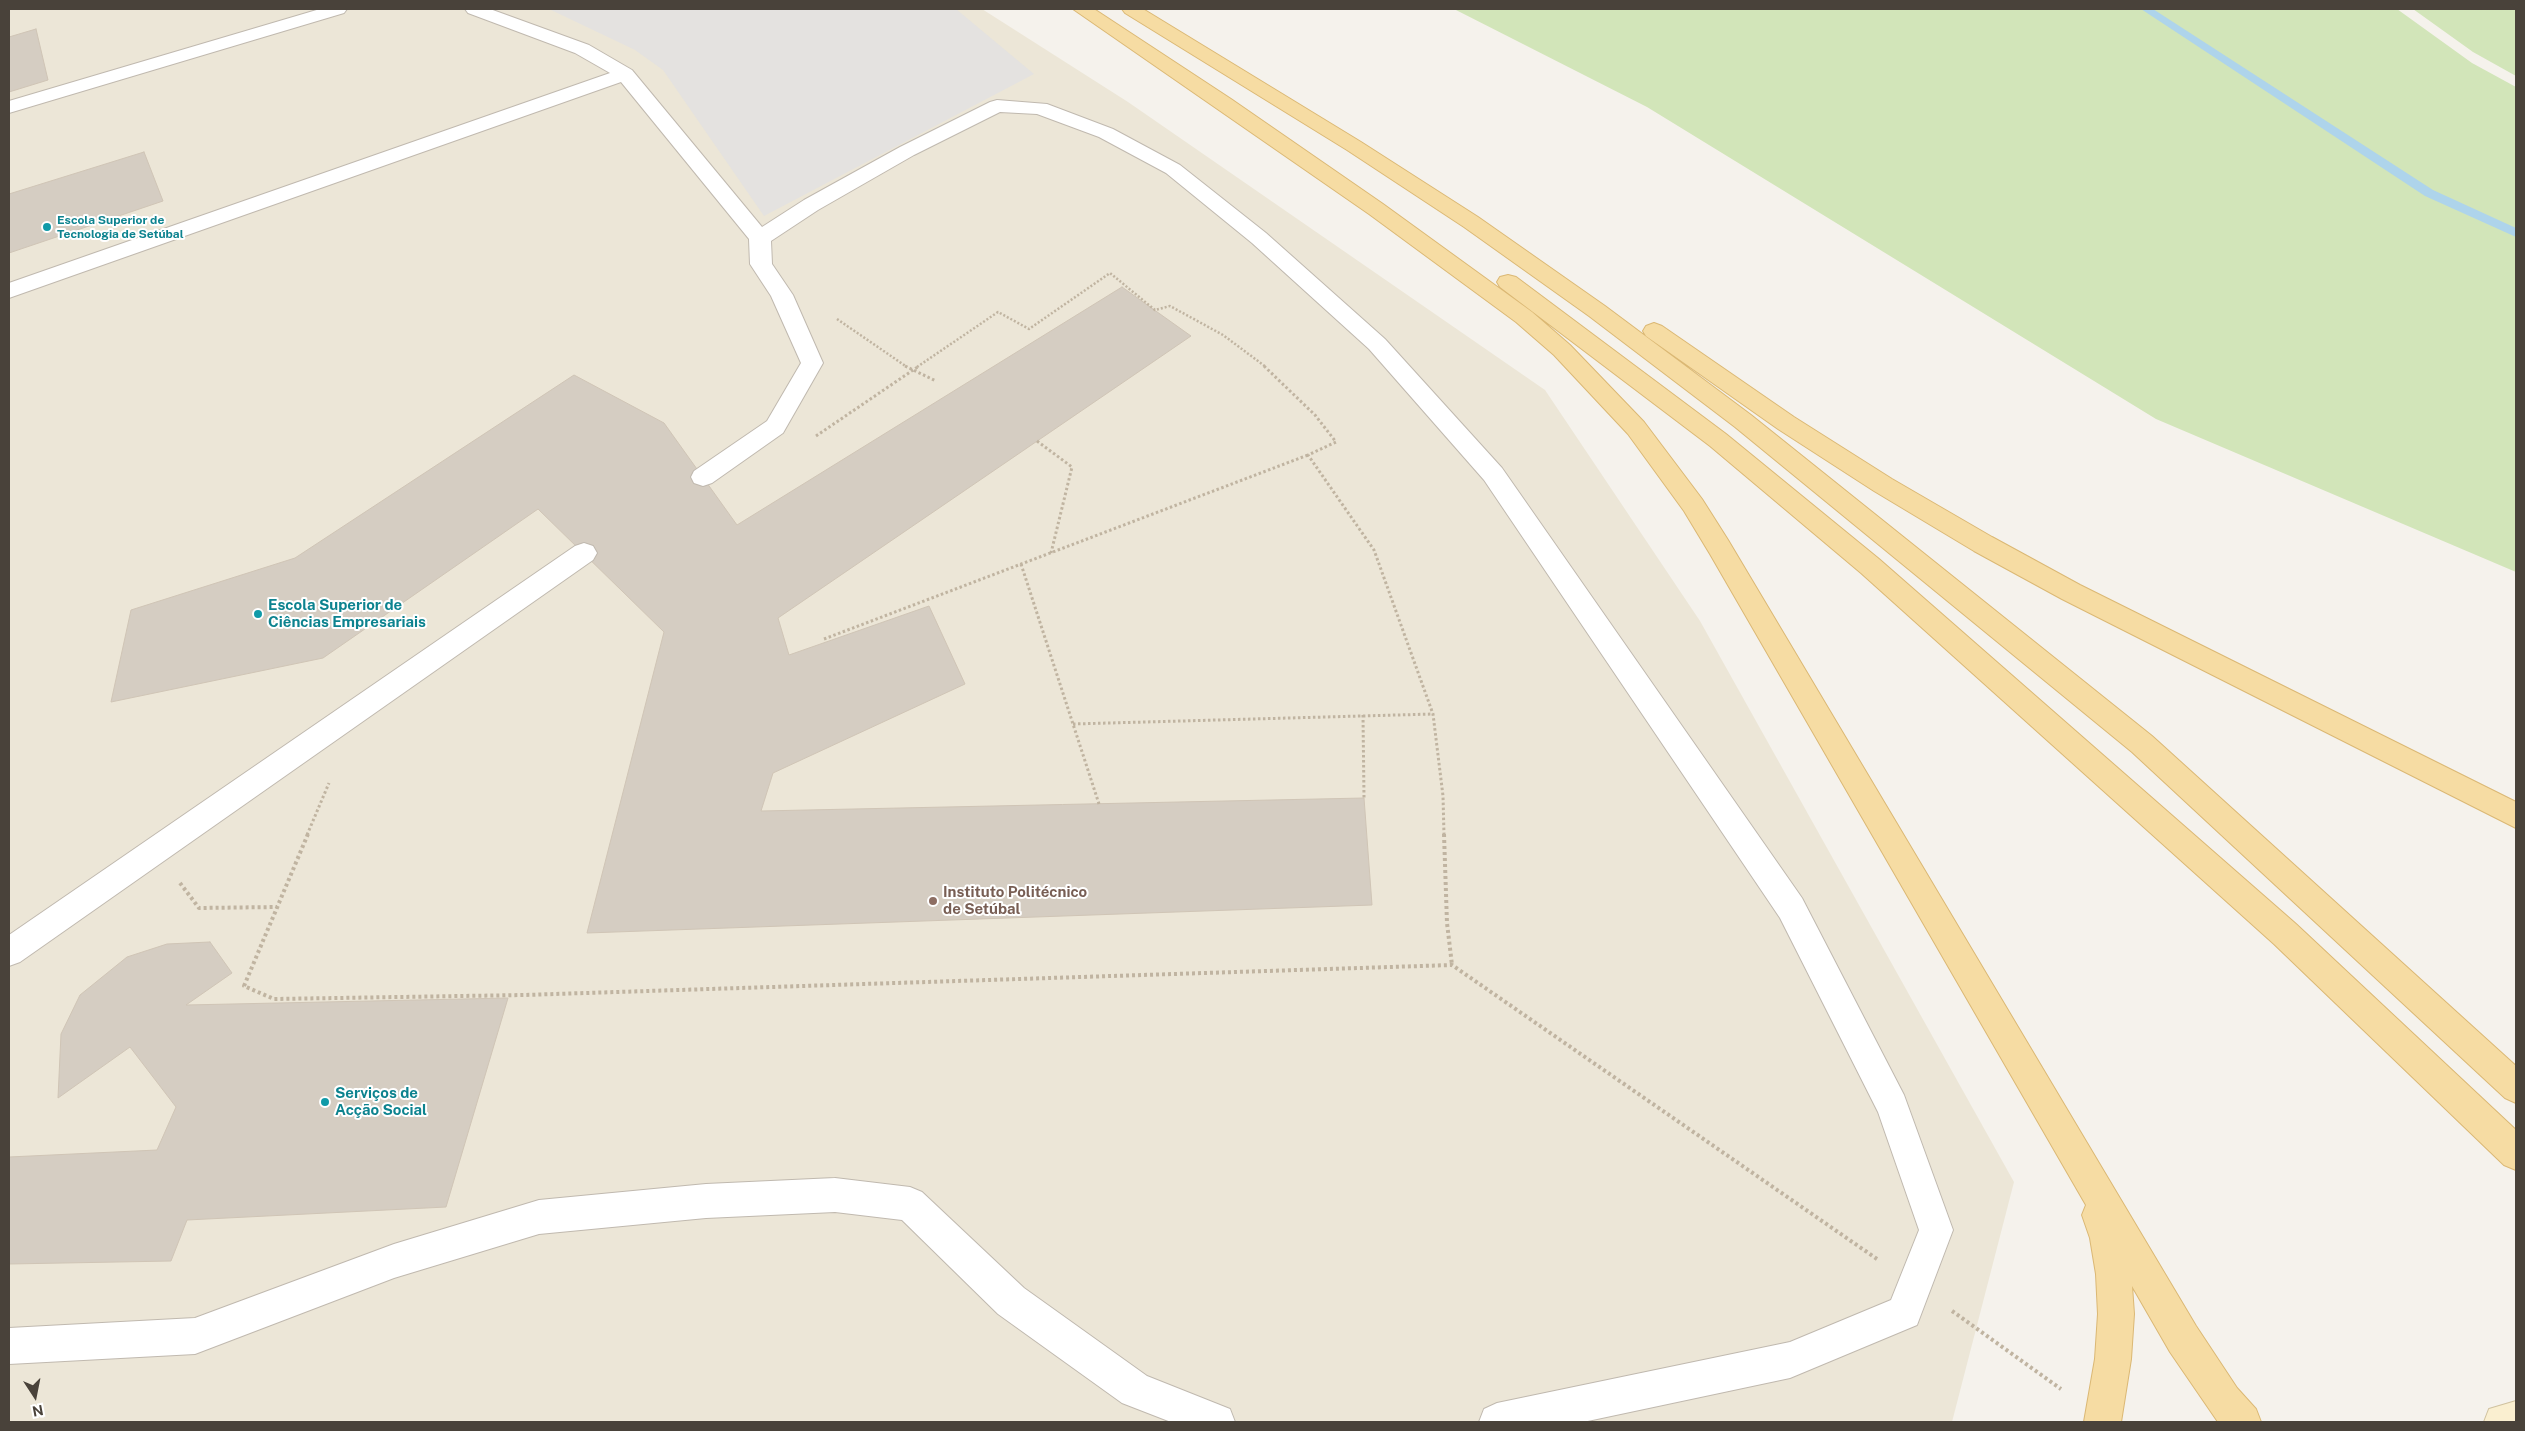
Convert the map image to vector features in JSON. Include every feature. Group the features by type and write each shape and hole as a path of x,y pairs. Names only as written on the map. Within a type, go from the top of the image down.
{"main road":[{"path":"1082,9 1256,125 1376,209 1524,317 1594,381 1636,428 1693,504 1719,546 2183,1338 2224,1401 2243,1422"},
{"path":"1088,9 1300,140 1385,196 1527,296 1718,440 1870,566 2138,802 2284,934 2516,1153"},
{"path":"1130,9 1307,116 1471,222 1597,311 1743,421 1984,614 2142,744 2516,1087"},
{"path":"1146,9 1277,80 1389,149 1786,423 1882,485 2071,592 2516,816"},
{"path":"2073,1149 2107,1238 2114,1274 2116,1314 2114,1358 2102,1422"},
{"path":"2502,1422 2516,1419"}],"lane":[{"path":"9,107 338,9"},
{"path":"474,9 582,48 625,74 760,238 761,264 782,295 812,362 775,427 703,477"},
{"path":"9,291 625,74"},
{"path":"760,238 811,205 891,160 997,106 1040,108 1106,133 1174,169 1259,238 1377,344 1493,474 1791,908 1892,1106 1936,1230 1904,1312 1790,1360 1496,1422"},
{"path":"9,952 584,553"},
{"path":"9,1346 195,1336 394,1261 539,1217 706,1201 835,1195 910,1204 1011,1301 1135,1390 1217,1422"}],"path":[{"path":"808,442 998,312 1029,329 1110,273 1144,299 1154,310 1170,306 1223,335 1268,370 1315,415 1336,442 1308,455 824,639"},
{"path":"789,312 812,302 913,370 936,381"},
{"path":"1037,441 1072,467 1051,553"},
{"path":"1308,455 1374,550 1433,714 1443,796 1448,923 1452,965"},
{"path":"1022,564 1099,804"},
{"path":"1073,724 1433,714"},
{"path":"1363,715 1364,798"},
{"path":"317,739 337,762 244,986 274,999 524,995 1452,965 1915,1285 2063,1391 2108,1388"},
{"path":"156,851 199,908 277,906"}],"shaded area":[{"name":"Instituto Politécnico de Setúbal","path":"9,9 982,9 1128,102 1545,390 1700,621 2014,1182 1952,1422 9,1422"},
{"path":"549,9 956,9 1034,74 764,216 663,70 635,50"}],"green space":[{"path":"1454,9 2397,9 2472,63 2516,87 2516,572 2156,419 1647,107"},
{"path":"2413,9 2516,9 2516,76 2473,52"}],"building":[{"path":"36,29 48,80 9,92 9,37"},
{"name":"Escola Superior de Tecnologia de Setúbal","path":"144,152 163,201 9,253 9,194"},
{"name":"Escola Superior de Ciências Empresariais","path":"1122,287 1191,336 778,618 789,655 929,606 965,684 773,773 761,811 1364,798 1372,905 587,933 664,632 538,509 323,658 111,702 131,610 295,558 574,375 664,423 737,525"},
{"name":"Serviços de Acção Social","path":"210,942 232,973 186,1005 508,998 446,1207 187,1220 171,1261 9,1264 9,1157 157,1150 176,1107 130,1047 58,1098 61,1034 80,995 127,957 167,944"}],"waterway":[{"path":"2146,9 2429,193 2516,233"}],"place":[{"name":"Escola Superior de Tecnologia de Setúbal","path":"47,227"},
{"name":"Escola Superior de Ciências Empresariais","path":"258,614"},
{"name":"Instituto Politécnico de Setúbal","path":"933,901"},
{"name":"Serviços de Acção Social","path":"325,1102"}]}
